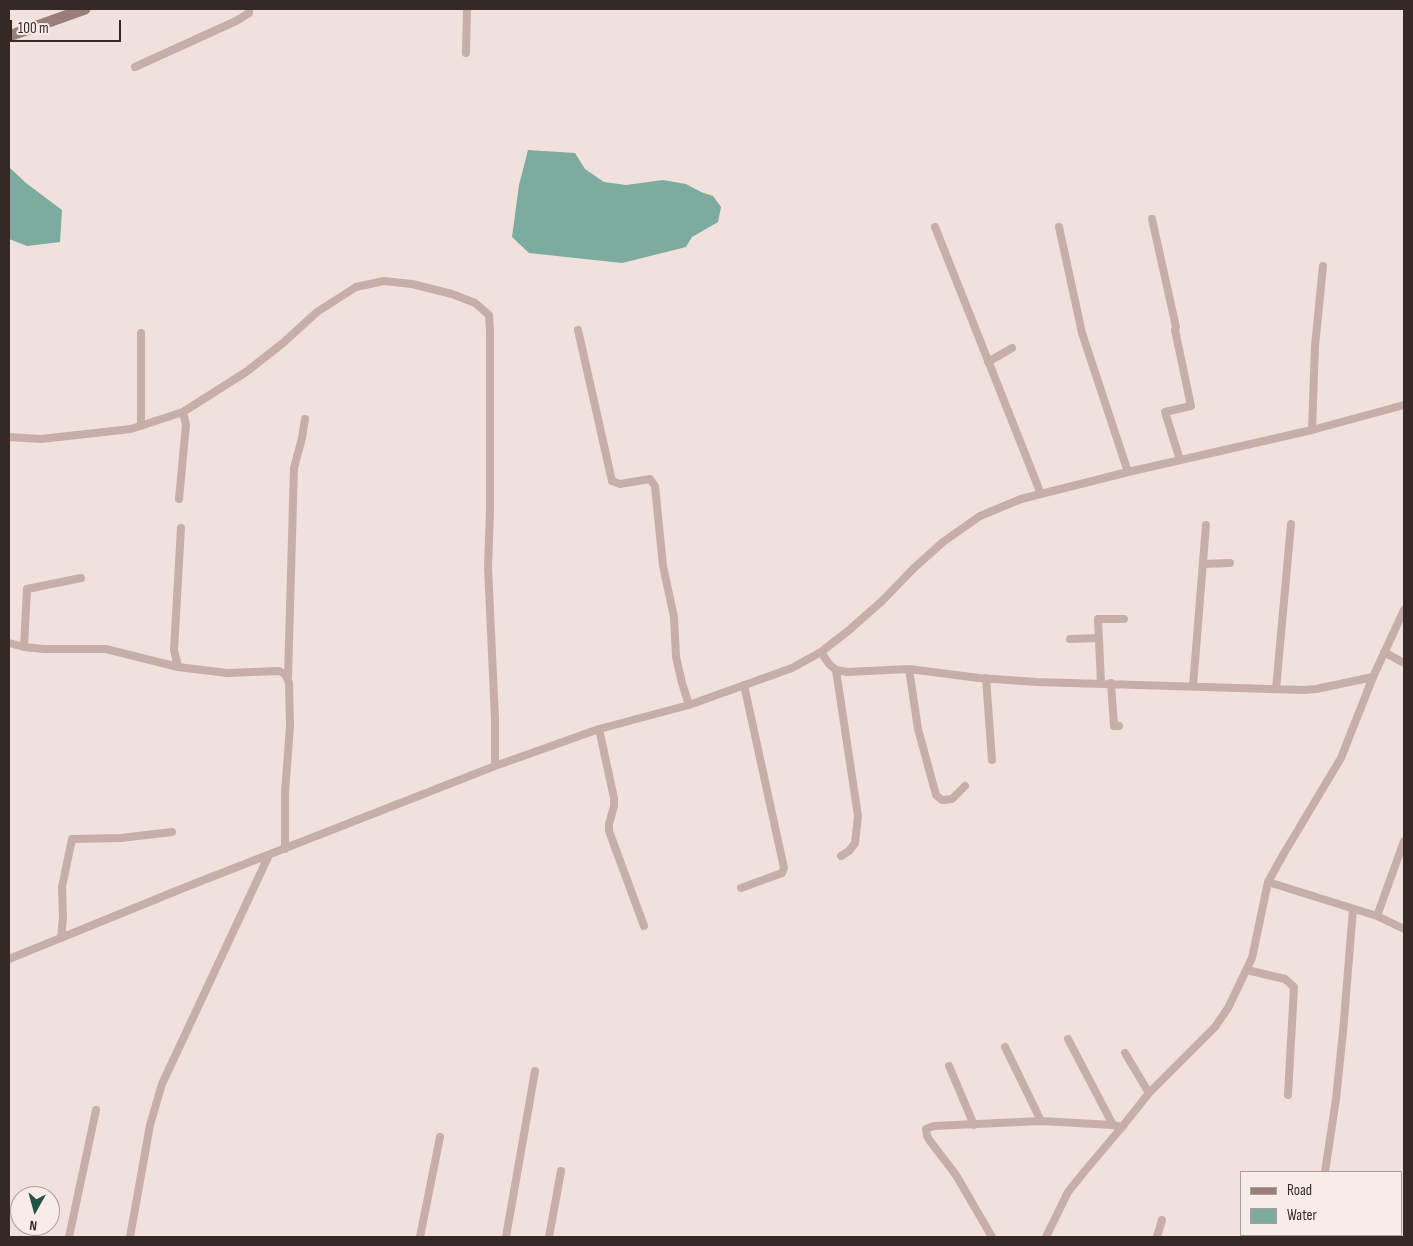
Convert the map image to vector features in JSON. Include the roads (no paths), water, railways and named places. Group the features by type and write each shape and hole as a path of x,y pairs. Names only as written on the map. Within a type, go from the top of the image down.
{"street":[{"path":"9,36 86,9"},
{"path":"135,67 236,21 249,13 250,9"},
{"path":"466,53 467,9"},
{"path":"1152,219 1191,406 1165,412 1180,460"},
{"path":"935,227 1042,494"},
{"path":"1059,227 1082,333 1128,472"},
{"path":"1312,430 1315,346 1322,266"},
{"path":"9,437 41,439 98,433 141,426 183,412 246,372 317,312 356,288 384,281 412,284 452,294 475,303 489,315 491,377 488,567 495,710 495,766"},
{"path":"578,330 612,481 620,484 650,479 655,486 663,566 674,617 676,657 682,683 690,705"},
{"path":"141,333 141,426"},
{"path":"988,362 1012,348"},
{"path":"9,959 495,766 599,729 690,705 792,668 821,652 848,631 882,601 914,568 963,526 980,516 1021,499 1128,472 1312,430 1404,406"},
{"path":"179,499 186,425 183,412"},
{"path":"285,849 285,793 290,726 288,677 294,468 305,419"},
{"path":"1276,689 1291,524"},
{"path":"1193,686 1206,525"},
{"path":"178,667 174,650 181,528"},
{"path":"1203,564 1230,564"},
{"path":"24,647 27,589 81,578"},
{"path":"1046,1237 1068,1192 1149,1093 1215,1027 1228,1008 1252,958 1268,882 1341,758 1373,677 1404,610"},
{"path":"1101,683 1098,619 1124,619"},
{"path":"1070,639 1099,638"},
{"path":"9,643 24,647 60,650 106,649 178,667 227,673 279,671 288,677"},
{"path":"821,652 829,664 836,670 856,672 909,669 1037,682 1316,689 1373,677"},
{"path":"1384,652 1404,663"},
{"path":"909,669 918,729 936,795 942,800 952,800 965,786"},
{"path":"836,670 858,816 855,843 849,851 841,856"},
{"path":"986,678 992,760"},
{"path":"1111,683 1114,726 1119,726"},
{"path":"741,888 782,873 784,868 744,685"},
{"path":"599,729 614,798 609,831 644,926"},
{"path":"61,938 62,887 72,839 121,838 172,832"},
{"path":"1377,916 1404,841"},
{"path":"130,1237 150,1125 162,1084 269,855"},
{"path":"1268,882 1377,916 1404,928"},
{"path":"1325,1171 1338,1080 1353,908"},
{"path":"1247,970 1285,979 1294,987 1288,1095"},
{"path":"1068,1039 1112,1124"},
{"path":"1005,1047 1041,1122"},
{"path":"1125,1054 1149,1093"},
{"path":"949,1066 974,1125"},
{"path":"506,1237 535,1072"},
{"path":"70,1237 96,1110"},
{"path":"992,1237 956,1175 930,1141 926,1129 934,1126 1041,1122 1112,1124 1122,1127"},
{"path":"420,1237 440,1137"},
{"path":"549,1237 561,1171"},
{"path":"1157,1237 1162,1220"}],"water":[{"path":"528,150 575,153 585,169 604,182 626,185 663,180 686,184 713,196 721,207 718,222 692,237 686,247 622,263 529,253 512,237 519,185"},
{"path":"9,167 26,183 62,210 60,242 27,246 9,239"}]}
